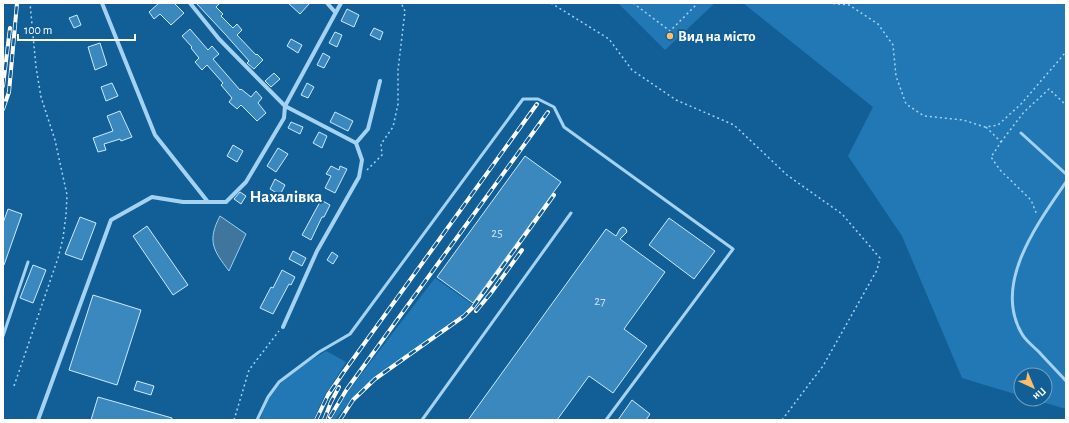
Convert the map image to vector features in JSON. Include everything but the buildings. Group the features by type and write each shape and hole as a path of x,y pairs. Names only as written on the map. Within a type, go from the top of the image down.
{"street":[{"path":"102,3 155,135 208,202"},
{"path":"190,3 219,39 285,106 356,143 362,160 359,177 317,251 283,327"},
{"path":"327,3 335,12"},
{"path":"38,420 111,220 152,197 183,202 226,202 246,182 284,118 285,106 341,3"},
{"path":"356,143 368,130 380,81"}],"lane":[{"path":"258,420 268,397 279,382 319,352 350,334 523,99 538,99 554,107 564,127 733,249 606,420"},
{"path":"1021,133 1066,174"},
{"path":"1066,182 1040,220 1018,264 1011,294 1015,318 1023,335 1066,381"},
{"path":"422,420 571,213"},
{"path":"3,336 28,262"}],"path":[{"path":"14,386 58,258 63,238 67,195 55,140 40,90 36,67 30,3"},
{"path":"359,177 382,155 381,144 393,127 398,104 398,70 405,11 401,3"},
{"path":"551,3 609,40 632,70 676,100 734,125 787,175 842,214 880,258 877,270 823,366 782,420"},
{"path":"633,3 670,31 698,3"},
{"path":"828,3 848,4 878,24 893,45 896,76 906,104 924,116 963,120 985,127 1001,142"},
{"path":"985,127 998,125 1021,104 1066,52"},
{"path":"1040,220 1030,200 1000,170 991,156 1024,112 1049,90 1066,105"},
{"path":"234,420 249,370 283,327"}],"shaded area":[{"path":"618,3 715,3 665,50"},
{"path":"743,3 1066,3 1066,409 1053,405 1053,367 1013,367 1013,394 962,378 902,236 848,156 873,107"},
{"path":"220,216 246,234 229,271 216,251 213,239 216,225"},
{"path":"435,278 472,304 452,323 381,373 353,399 335,420 331,420 349,390"},
{"path":"326,351 346,362 324,397 313,420 260,420 269,398 279,385 298,369"}],"railway":[{"path":"3,109 9,92 17,3"},
{"path":"3,86 10,28"},
{"path":"316,420 328,395 343,373 537,104"},
{"path":"330,417 347,389 548,112"},
{"path":"340,420 353,400 375,379 464,316 473,307 554,195"},
{"path":"476,311 522,250"},
{"path":"324,420 339,387"}],"place":[{"name":"Вид на місто","path":"670,36"}],"district":[{"name":"Нахалівка","path":"286,196"}]}
